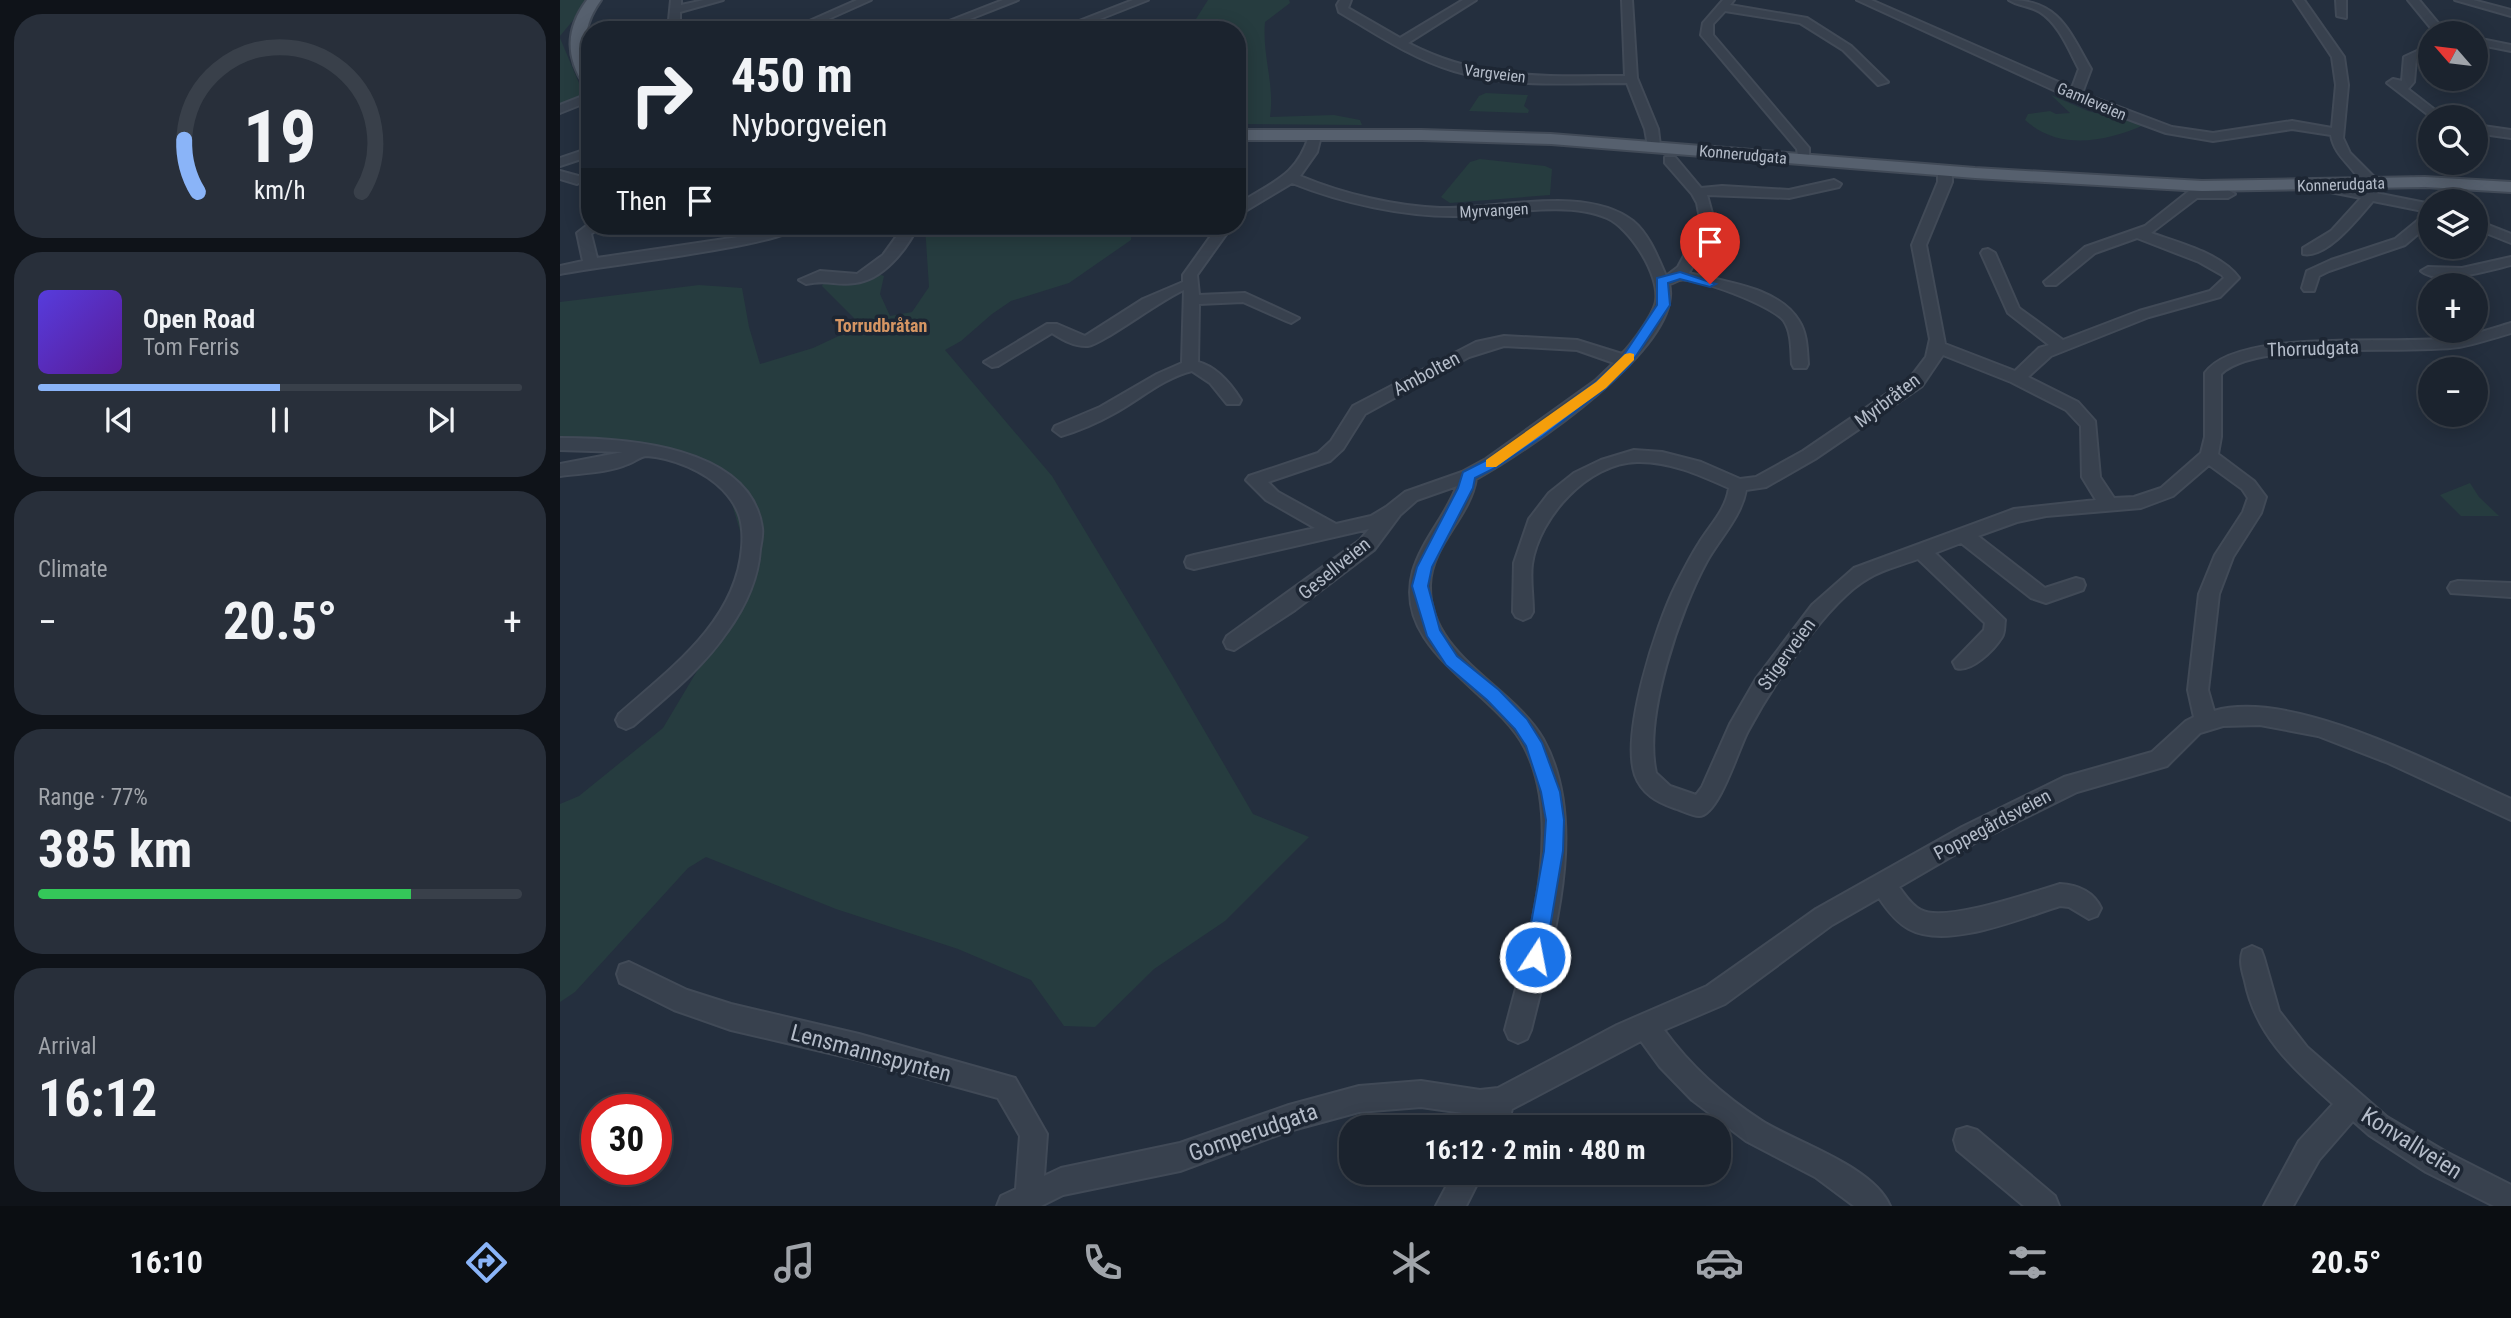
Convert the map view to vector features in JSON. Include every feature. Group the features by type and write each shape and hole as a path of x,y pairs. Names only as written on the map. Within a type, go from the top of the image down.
{"main road":[{"path":"581,66 576,40 581,18 594,0"},
{"path":"589,21 601,0"},
{"name":"Konnerudgata","path":"1246,137 1517,137 1945,171 2213,186 2364,183"},
{"name":"Konnerudgata","path":"2170,183 2511,185"}],"street":[{"path":"675,5 718,0"},
{"path":"816,21 866,0"},
{"path":"956,21 1013,0"},
{"path":"1086,21 1143,0"},
{"name":"Vargveien","path":"1346,0 1342,5 1343,10 1448,65 1472,72 1631,80"},
{"path":"1402,42 1471,0"},
{"path":"1628,0 1632,27 1631,80 1652,132 1654,146"},
{"name":"Gamleveien","path":"1863,0 2136,120 2200,136 2224,137 2292,125 2336,132"},
{"path":"2014,0 2047,11 2064,32 2085,69 2075,95"},
{"path":"2300,0 2303,9 2338,57 2342,85 2336,132 2345,164 2364,183 2418,203"},
{"path":"2341,0 2342,16"},
{"path":"2413,0 2431,21"},
{"path":"2460,0 2511,13"},
{"path":"1804,159 1802,148 1709,40 1706,32 1708,23 1726,4 1803,20 1847,48 1882,82"},
{"path":"2488,43 2511,48"},
{"path":"2418,54 2410,57 2408,82 2397,86 2422,105"},
{"path":"560,111 581,103"},
{"path":"2488,131 2511,134"},
{"path":"1246,207 1293,178 1308,162 1315,136"},
{"path":"560,162 581,155"},
{"path":"1670,160 1698,192 1704,203 1708,224 1680,275"},
{"path":"1945,171 1945,182 1919,245 1937,326 1937,347 2017,378 2072,406 2089,425 2091,477 2109,505"},
{"path":"560,174 577,180"},
{"name":"Myrvangen","path":"1293,178 1325,189 1424,210 1476,212 1559,207 1598,209 1629,224 1645,247 1662,281"},
{"path":"2308,251 2336,234 2364,183"},
{"path":"1698,192 1722,190 1789,194 1834,184"},
{"path":"2051,282 2085,253 2139,234 2160,222 2193,194 2228,194"},
{"path":"2309,288 2312,274 2328,264 2388,247 2410,236 2418,228"},
{"path":"2488,229 2511,239"},
{"path":"2017,378 2037,357 2060,345 2144,314 2215,294 2232,278 2224,269 2179,248 2139,234"},
{"path":"585,235 592,262"},
{"path":"560,270 592,262 758,235"},
{"path":"806,280 824,274 854,279 869,275 906,235"},
{"path":"1190,366 1192,271 1218,235"},
{"path":"1988,253 2013,310 2060,345"},
{"path":"2428,271 2462,272 2511,261"},
{"path":"1662,281 1680,275 1778,306 1791,319 1797,333 1800,364"},
{"name":"Gesellveien","path":"1234,642 1288,606 1367,545 1394,510 1411,496 1468,476 1492,463 1601,385 1626,362 1663,305 1662,281"},
{"path":"992,362 1052,327 1074,339 1088,341 1148,302 1178,287 1191,292 1245,297 1291,318"},
{"name":"Thorrudgata","path":"2209,456 2213,437 2213,373 2223,363 2245,354 2282,348 2460,342 2511,328"},
{"name":"Ambolten","path":"1255,480 1324,457 1337,445 1359,410 1482,345 1504,341 1577,345 1595,349 1626,362"},
{"name":"Myrbråten","path":"1738,485 1760,483 1775,476 1889,403 1924,373 1937,347"},
{"path":"1061,430 1102,412 1176,370 1190,366 1202,369 1212,376 1234,400"},
{"path":"560,444 591,443 641,449 689,461 720,476 740,494 751,513 755,532 748,572 732,611 692,660 626,720"},
{"path":"560,470 623,460 641,449"},
{"path":"1523,612 1523,563 1538,519 1555,497 1580,477 1623,458 1646,456 1701,468 1738,485"},
{"path":"2206,722 2198,690 2209,594 2224,555 2252,513 2257,498 2248,485 2209,456"},
{"name":"Stigerveien","path":"1738,485 1734,506 1706,547 1671,616 1643,739 1642,765 1650,782 1669,797 1700,806 1710,793 1737,730 1763,685 1819,610 1860,573 2014,516 2046,510 2135,503 2167,492 2209,456"},
{"path":"1468,476 1466,488 1431,551 1420,586 1433,631 1452,661 1493,695 1521,724 1534,743 1550,792 1555,820 1549,886 1518,1030"},
{"path":"1255,480 1272,496 1334,531"},
{"path":"1194,562 1376,521 1394,510"},
{"path":"1964,535 2038,593 2046,596 2076,585"},
{"path":"1921,550 1995,620 1994,634 1963,662"},
{"path":"2458,588 2511,590"},
{"name":"Poppegårdsveien","path":"1498,1114 1646,1026 1716,995 1824,917 1881,883 2044,796 2095,777 2159,759 2193,727 2206,722 2260,716 2319,727 2396,756 2511,810"},
{"path":"1881,883 1909,915 1927,925 1953,924 2060,895 2074,896 2089,908"},
{"path":"2252,958 2260,995 2270,1020 2282,1038 2352,1105"},
{"name":"Lensmannspynten","path":"629,974 683,1001 731,1017 859,1047 1006,1087 1034,1134 1020,1201"},
{"path":"1646,1026 1655,1043 1675,1065 1732,1114 1771,1141 1827,1168 1877,1206"},
{"name":"Gomperudgata","path":"1020,1201 1073,1179 1180,1157 1289,1118 1359,1098 1420,1094 1480,1104 1498,1114"},
{"name":"Konvallveien","path":"2278,1206 2312,1146 2338,1115 2352,1105 2405,1144 2511,1200"},
{"path":"1966,1140 2045,1206"},
{"path":"1450,1206 1462,1185"}],"green space":[{"path":"560,0 590,0 560,36"},
{"path":"1208,0 1289,0 1290,3 1265,22 1265,47 1271,93 1270,117 1334,115 1360,120 1362,125 1246,124 1246,21 1195,21"},
{"path":"560,38 581,88 581,96 560,106"},
{"path":"1486,93 1528,95 1524,106 1529,110 1528,113 1469,111 1479,96"},
{"path":"2051,95 2088,111 2144,125 2098,139 2067,140 2052,136 2025,120 2028,114 2050,111 2056,114 2070,113"},
{"path":"1480,159 1552,169 1550,195 1450,203 1441,197 1470,162"},
{"path":"926,235 1131,235 1131,240 1069,283 1011,301 961,341 945,350 1052,476 1253,814 1309,837 1225,921 1154,969 1095,1027 1064,1026 1031,980 958,949 836,909 706,857 688,868 575,992 560,1002 560,804 579,796 663,728 737,604 750,565 725,480 689,460 621,446 560,444 560,302 699,285 742,288 749,327 760,364 813,348 843,334 854,318 822,286 824,281 865,280 878,274 884,276 880,294 890,316 912,312 929,287"},
{"path":"2470,483 2479,497 2499,516 2461,516 2440,495"}],"slow traffic":[{"path":"1491,464 1601,385 1630,357"}],"district":[{"name":"Torrudbråtan","path":"881,326"}],"route":[{"path":"1535,957 1553,851 1555,820 1550,792 1534,743 1521,724 1493,695 1452,661 1433,631 1427,618 1420,586 1424,567 1441,530 1466,488 1468,476 1538,432 1601,385 1626,362 1663,305 1665,298 1662,281 1680,275 1710,284"}]}
